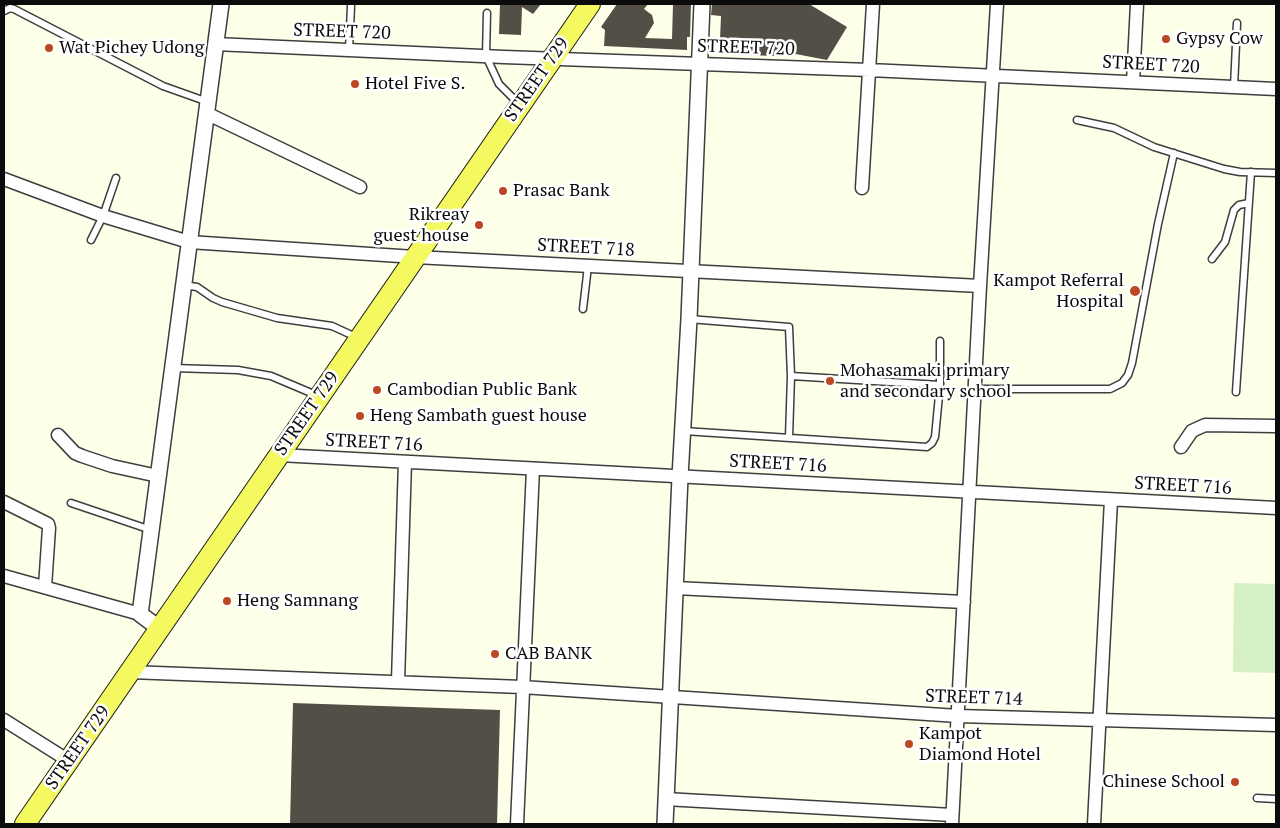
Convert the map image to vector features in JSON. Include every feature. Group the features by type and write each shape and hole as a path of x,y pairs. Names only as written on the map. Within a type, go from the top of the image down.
{"main road":[{"name":"STREET 729","path":"25,824 590,4"}],"street":[{"path":"140,614 221,4"},
{"path":"665,824 702,4"},
{"path":"862,188 873,4"},
{"path":"666,800 952,820 997,4"},
{"path":"1133,82 1137,4"},
{"name":"STREET 720","path":"215,44 552,59 994,75 1276,89"},
{"path":"207,108 360,187"},
{"name":"STREET 718","path":"4,179 103,216 189,242 415,257 980,286"},
{"path":"1181,446 1192,431 1205,425 1276,426"},
{"path":"58,435 75,453 82,456 112,466 158,476"},
{"name":"STREET 716","path":"279,455 1276,508"},
{"path":"398,681 406,462"},
{"path":"517,824 533,469"},
{"path":"1094,824 1111,500"},
{"path":"4,502 48,524 50,528 45,587"},
{"path":"4,576 140,614 160,629"},
{"path":"675,588 964,602"},
{"name":"STREET 714","path":"130,672 522,687 958,716 1276,725"},
{"path":"4,720 69,761"}],"lane":[{"path":"349,50 351,6"},
{"path":"4,11 10,8 14,9 207,108"},
{"path":"487,13 486,56 499,84 520,105"},
{"path":"1234,87 1237,23"},
{"path":"1077,120 1114,128 1154,147 1224,169 1276,173"},
{"path":"975,389 1110,389 1122,383 1128,375 1132,363 1158,224 1174,153"},
{"path":"1236,392 1251,172"},
{"path":"91,240 103,216 116,178"},
{"path":"1212,260 1225,242 1234,210 1239,206 1249,203"},
{"path":"583,309 588,265"},
{"path":"183,285 197,287 212,298 222,302 277,318 332,326 359,339"},
{"path":"689,319 789,327 792,376 789,437"},
{"path":"684,431 927,447 935,438 940,385 940,341"},
{"path":"172,368 238,370 271,376 320,396"},
{"path":"792,376 940,385"},
{"path":"71,503 151,530"},
{"path":"1257,798 1276,799"}],"green space":[{"path":"1234,583 1276,584 1276,673 1233,672"}],"building":[{"path":"500,4 541,4 533,14 522,7 521,35 499,34"},
{"path":"617,4 648,4 644,9 652,15 654,23 645,38 672,39 673,4 691,4 690,37 687,37 687,50 604,46 605,30 601,27"},
{"path":"712,4 809,4 847,27 827,60 775,50 774,56 725,54 726,40 720,40 721,16 711,15"},
{"path":"293,703 500,710 497,824 290,824"}],"place":[{"name":"Gypsy Cow","path":"1166,39"},
{"name":"Wat Pichey Udong","path":"49,48"},
{"name":"Hotel Five S.","path":"355,84"},
{"name":"Prasac Bank","path":"503,191"},
{"name":"Rikreay guest house","path":"479,225"},
{"name":"Kampot Referral Hospital","path":"1135,291"},
{"name":"Mohasamaki primary and secondary school","path":"830,381"},
{"name":"Cambodian Public Bank","path":"377,390"},
{"name":"Heng Sambath guest house","path":"360,416"},
{"name":"Heng Samnang","path":"227,601"},
{"name":"CAB BANK","path":"495,654"},
{"name":"Kampot Diamond Hotel","path":"909,744"},
{"name":"Chinese School","path":"1235,782"}]}
